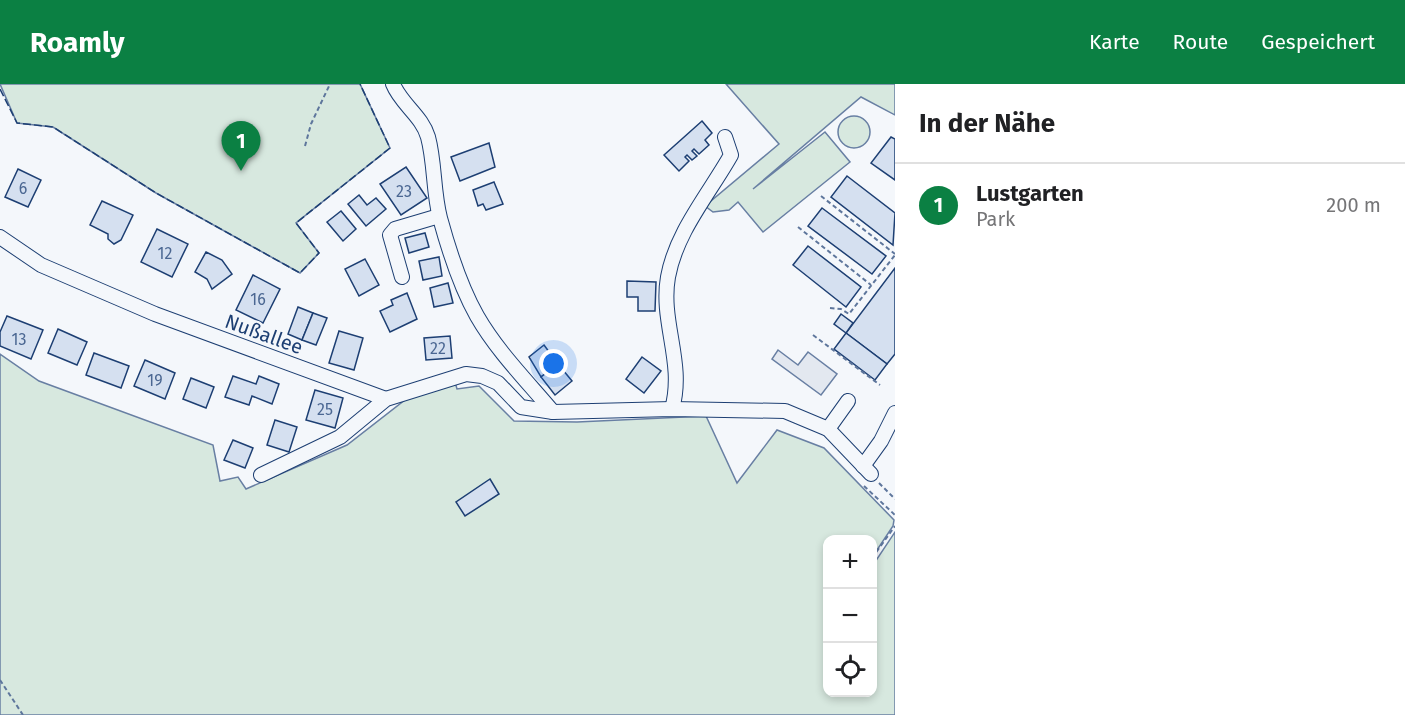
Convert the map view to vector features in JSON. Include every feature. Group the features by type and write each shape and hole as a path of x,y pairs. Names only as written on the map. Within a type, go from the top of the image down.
{"street":[{"path":"393,84 398,97 423,125 428,137 439,216 456,270 477,315 504,353 553,412"},
{"path":"672,409 678,383 667,305 668,277 685,229 731,155 725,137"},
{"path":"402,277 390,235 395,229 439,216"},
{"name":"Nußallee","path":"0,237 41,265 155,314 386,399"},
{"path":"261,475 340,436 386,399 466,374 482,376 498,383 521,407 553,412 672,409 785,411 828,429 867,470 895,413"},
{"path":"828,429 848,400"}],"path":[{"path":"305,147 312,124 330,84"},
{"path":"821,196 895,254 849,314 841,309 830,308"},
{"path":"798,227 872,285"},
{"path":"813,335 880,385"},
{"path":"867,470 895,497"},
{"path":"877,552 895,526"},
{"path":"0,680 22,715"}],"shaded area":[{"path":"0,84 360,84 390,148 296,223 319,253 300,273 156,193 53,127 17,123"},
{"path":"726,84 895,84 895,115 861,97 753,189 825,132 850,162 763,232 738,202 729,210 713,212 705,206 779,144"},
{"path":"854,116 865,121 870,132 865,143 854,148 843,143 838,132 843,121"},
{"path":"778,350 798,365 808,352 837,374 821,395 772,359"},
{"path":"0,354 39,381 213,445 220,481 238,477 246,489 347,445 405,400 455,382 457,389 479,386 514,421 577,422 706,416 737,483 777,430 824,448 894,520 893,526 877,550 877,535 823,535 823,697 877,697 877,559 895,532 895,715 0,715"}],"building":[{"path":"702,121 712,133 705,140 709,145 699,154 694,149 692,151 697,156 692,160 687,155 685,157 689,161 679,171 664,155"},
{"path":"891,137 895,139 895,180 871,163"},
{"path":"489,143 495,167 460,181 451,157"},
{"path":"406,167 427,198 401,215 380,184"},
{"path":"18,169 41,180 28,207 5,197"},
{"path":"847,176 895,213 893,245 831,197"},
{"path":"494,182 503,204 486,210 483,204 478,206 473,190"},
{"path":"359,195 367,205 376,198 386,209 366,226 348,204"},
{"path":"102,201 133,215 121,240 114,244 108,239 108,234 90,225"},
{"path":"822,208 886,256 872,274 808,226"},
{"path":"341,211 356,229 343,241 327,222"},
{"path":"157,229 188,244 172,277 141,262"},
{"path":"425,233 429,247 409,253 405,238"},
{"path":"808,246 861,287 846,307 793,265"},
{"path":"206,252 222,260 232,274 212,289 207,279 195,272"},
{"path":"439,257 442,276 423,280 419,261"},
{"path":"365,259 379,285 359,296 345,269"},
{"path":"895,268 895,354 887,364 846,333"},
{"path":"253,275 280,289 263,323 236,310"},
{"path":"627,281 656,282 655,311 638,311 638,297 627,297"},
{"path":"448,283 453,303 434,307 430,288"},
{"path":"407,293 417,319 390,332 380,311 393,305 391,300"},
{"path":"298,307 313,313 302,340 288,334"},
{"path":"313,313 327,318 316,345 302,340"},
{"path":"841,314 853,323 846,333 834,324"},
{"path":"7,316 43,330 31,359 0,346 0,332"},
{"path":"58,329 87,342 77,365 48,353"},
{"path":"339,331 363,338 354,370 329,363"},
{"path":"846,333 887,364 875,380 834,349"},
{"path":"450,336 452,358 426,360 424,338"},
{"path":"544,345 558,364 541,377 529,357"},
{"path":"94,353 129,366 121,388 86,375"},
{"path":"642,357 661,371 644,393 626,379"},
{"path":"145,360 175,373 165,399 134,386"},
{"path":"558,364 572,381 555,395 541,377"},
{"path":"233,376 256,384 259,376 279,384 272,404 252,396 249,405 225,397"},
{"path":"191,378 214,387 206,408 183,399"},
{"path":"315,390 343,398 335,428 306,420"},
{"path":"275,420 297,427 289,452 267,445"},
{"path":"233,440 253,448 245,468 224,460"},
{"path":"490,479 499,494 465,516 456,502"}],"fence":[{"path":"0,89 17,123 53,127 156,193 300,273 319,253 296,223 390,148 360,84"}],"place":[{"name":"Lustgarten","path":"241,171"}]}
